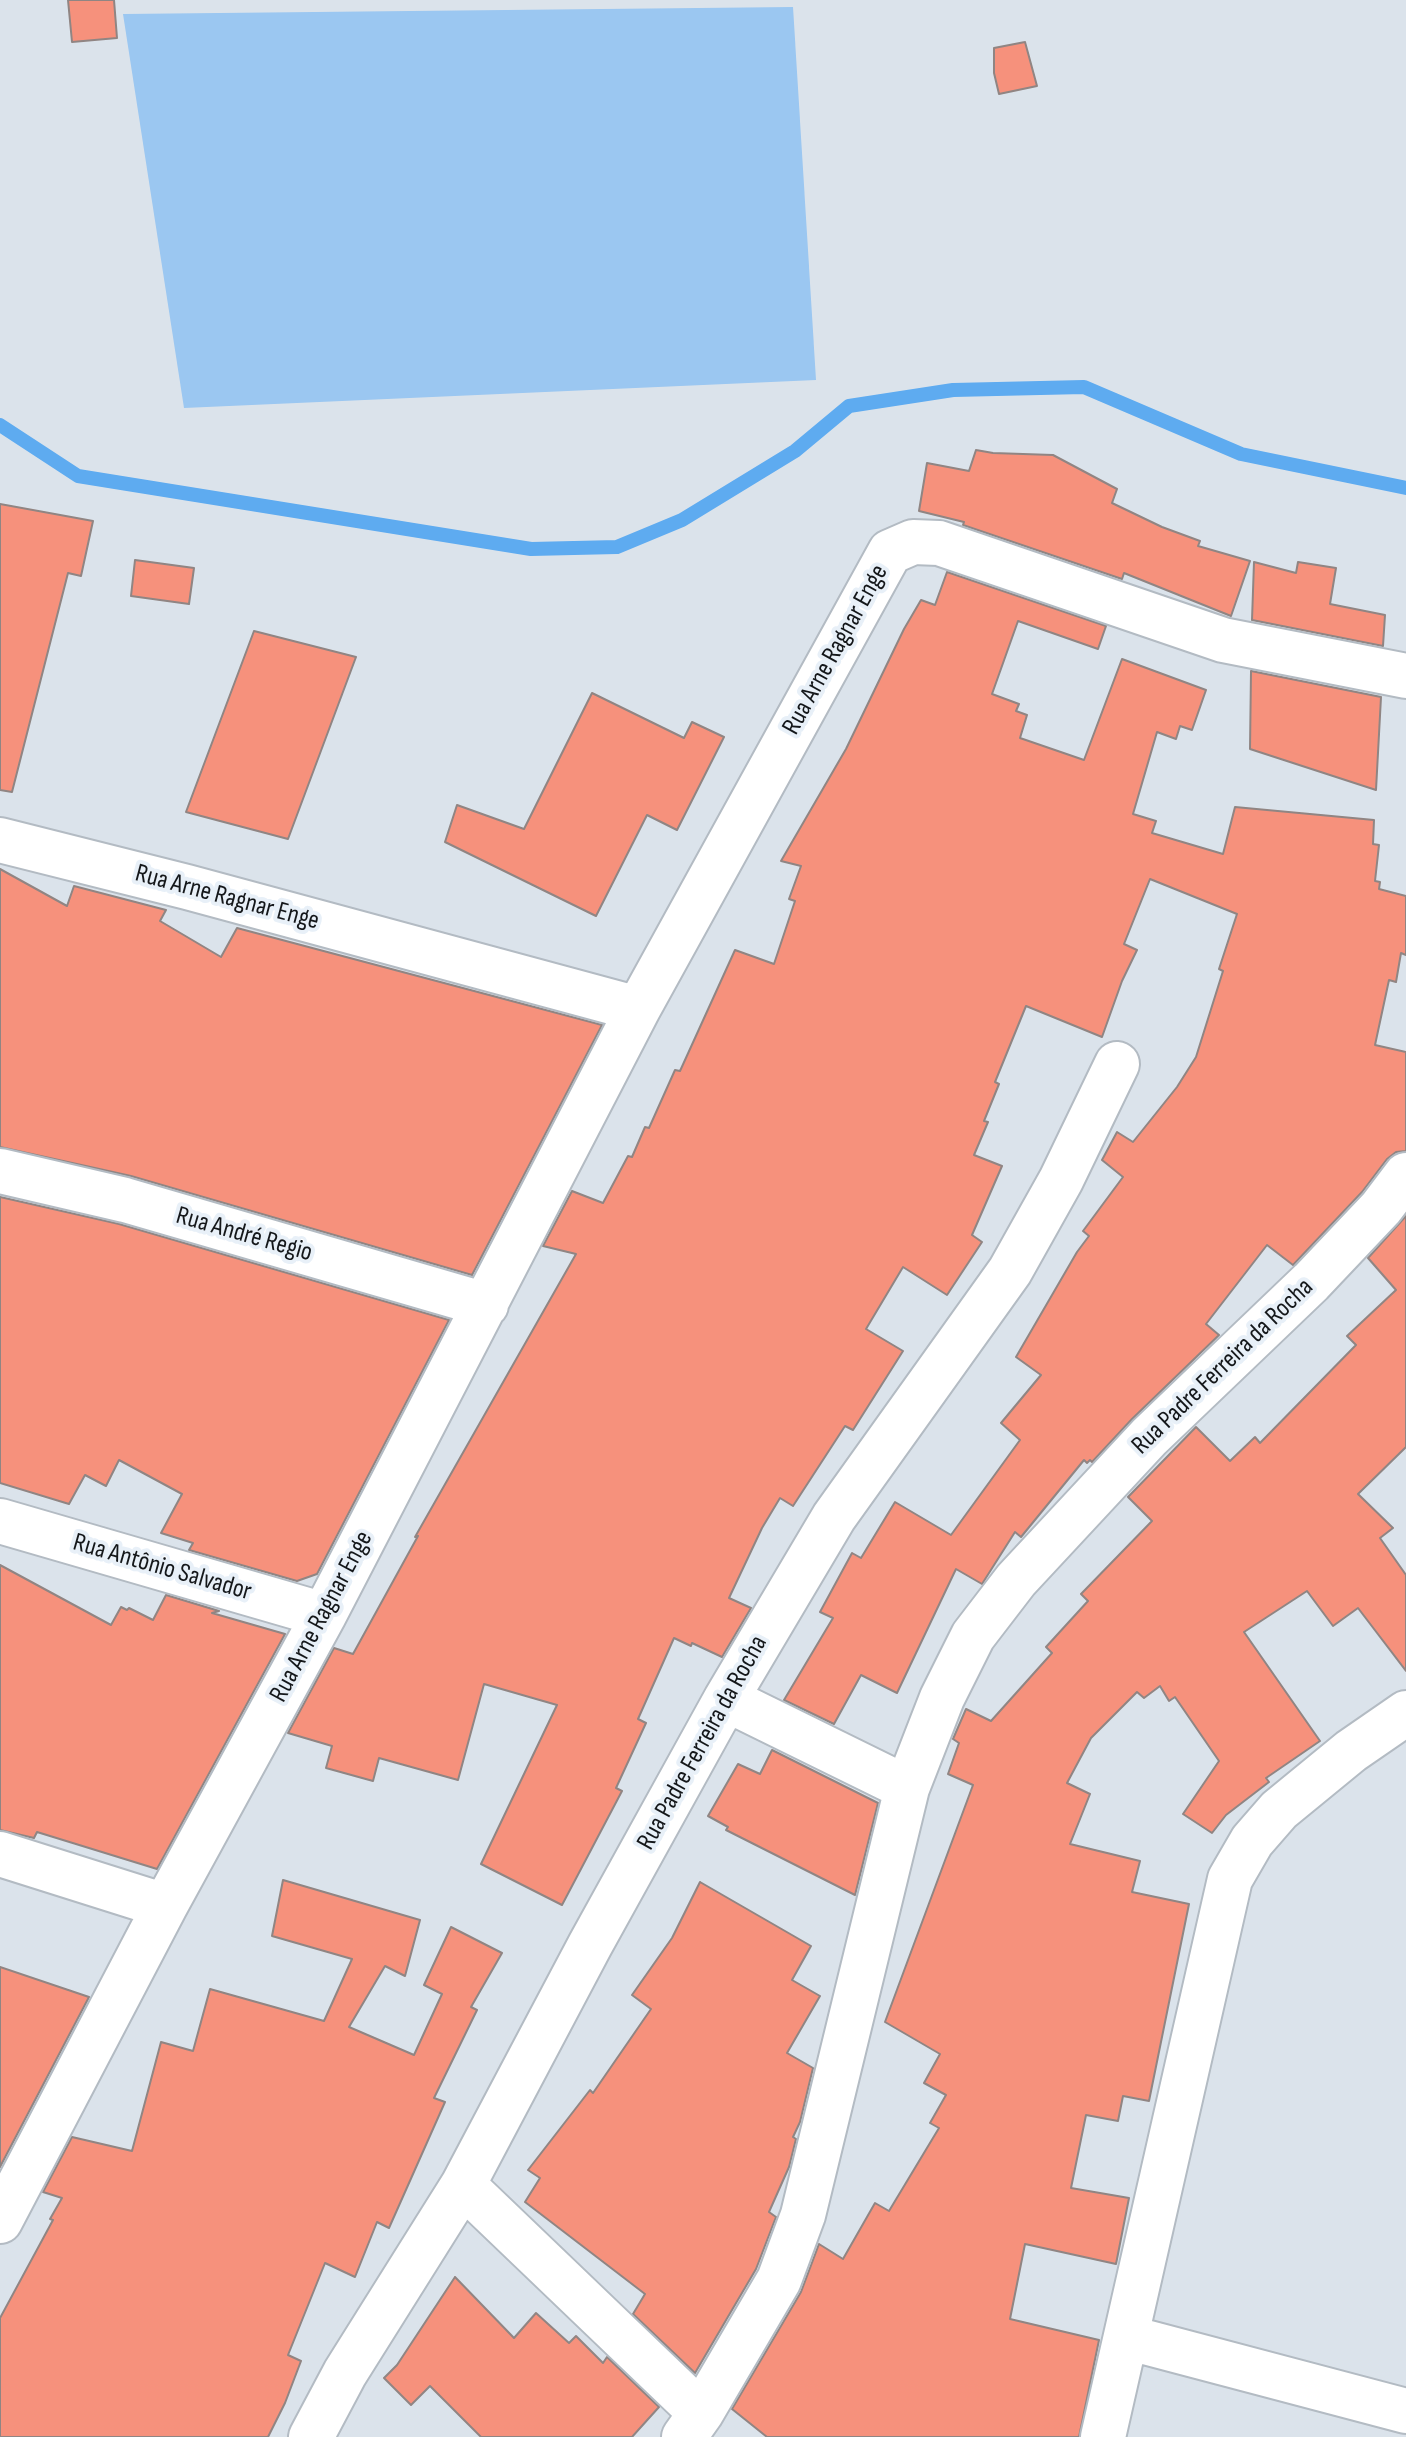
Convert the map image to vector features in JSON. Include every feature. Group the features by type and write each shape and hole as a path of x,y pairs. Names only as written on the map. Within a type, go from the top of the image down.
{"street":[{"name":"Rua Arne Ragnar Enge","path":"2,2213 324,1615 638,1009 890,552 913,542 939,543 1223,640 1406,676"},
{"name":"Rua Arne Ragnar Enge","path":"0,840 187,887 638,1009"},
{"name":"Rua Padre Ferreira da Rocha","path":"311,2437 345,2373 463,2185 590,1945 726,1699 834,1517 1010,1271 1061,1180 1117,1064"},
{"name":"Rua André Regio","path":"0,1171 125,1200 486,1305"},
{"name":"Rua Padre Ferreira da Rocha","path":"692,2425 779,2280 803,2215 907,1788 942,1698 973,1636 1016,1580 1149,1437 1311,1282 1381,1208 1406,1175"},
{"name":"Rua Antônio Salvador","path":"0,1521 324,1615"},
{"path":"726,1699 907,1788"},
{"path":"1103,2437 1230,1879 1252,1841 1279,1810 1351,1751 1406,1713"},
{"path":"0,1854 165,1906"},
{"path":"463,2185 692,2425"},
{"path":"1126,2337 1406,2411"}],"shaded area":[{"path":"793,7 816,380 184,408 123,14"}],"building":[{"path":"68,0 114,0 117,38 72,42"},
{"path":"1025,42 1037,86 999,94 994,73 994,48"},
{"path":"976,450 1053,455 1117,489 1112,503 1200,541 1198,546 1250,561 1231,616 1124,573 1122,579 963,525 964,522 919,511 927,463 969,471"},
{"path":"0,504 93,521 81,576 68,573 12,792 0,790"},
{"path":"135,560 194,568 189,604 131,596"},
{"path":"1254,562 1296,573 1298,562 1336,568 1330,604 1385,615 1383,646 1252,620"},
{"path":"947,572 1106,626 1098,649 1018,621 992,694 1019,704 1016,711 1027,715 1020,738 1084,760 1122,659 1206,690 1192,730 1180,726 1176,739 1157,732 1133,814 1156,821 1152,833 1223,854 1235,807 1374,820 1373,844 1379,845 1375,881 1380,882 1379,889 1406,896 1406,955 1401,953 1396,982 1389,980 1375,1045 1406,1052 1406,1151 1396,1152 1387,1159 1362,1192 1293,1265 1267,1245 1206,1324 1219,1335 1092,1462 1084,1460 1021,1537 1015,1532 982,1584 956,1569 897,1693 861,1675 834,1724 784,1700 833,1618 820,1612 852,1553 861,1558 895,1502 951,1535 1020,1440 1001,1423 1041,1375 1016,1357 1089,1236 1083,1231 1123,1177 1102,1160 1117,1132 1133,1142 1177,1087 1196,1057 1237,914 1150,879 1124,944 1137,950 1102,1037 1026,1006 995,1082 999,1084 974,1155 1002,1166 972,1235 982,1242 947,1295 903,1267 866,1329 903,1351 853,1430 845,1426 793,1506 780,1498 762,1528 729,1598 751,1608 722,1657 674,1638 638,1719 646,1723 616,1788 622,1791 562,1905 481,1864 557,1705 484,1684 458,1780 379,1758 373,1781 326,1768 332,1746 288,1733 334,1648 353,1654 418,1536 415,1537 576,1254 543,1246 572,1191 603,1203 628,1156 632,1157 645,1127 649,1128 675,1070 680,1071 735,950 774,964 795,901 789,899 801,866 781,861 846,749 904,629 921,600 935,605"},
{"path":"254,631 356,657 288,839 186,812"},
{"path":"1251,671 1381,697 1376,790 1250,749"},
{"path":"592,693 684,738 692,722 724,737 677,830 647,815 596,916 445,842 457,805 524,829"},
{"path":"0,869 67,906 74,886 166,910 160,921 221,957 237,928 602,1025 472,1275 131,1176 0,1147"},
{"path":"0,1197 119,1224 449,1320 317,1574 297,1581 189,1550 193,1543 161,1533 182,1494 119,1460 106,1486 85,1475 69,1504 0,1483"},
{"path":"1406,1216 1406,1447 1358,1494 1393,1528 1380,1538 1406,1575 1406,1671 1358,1608 1333,1626 1307,1591 1244,1632 1320,1741 1266,1778 1269,1782 1226,1815 1212,1833 1183,1814 1219,1761 1175,1697 1169,1701 1160,1686 1144,1698 1137,1692 1091,1738 1067,1783 1090,1794 1070,1844 1140,1861 1132,1892 1189,1904 1149,2101 1123,2096 1118,2121 1086,2115 1071,2188 1129,2198 1116,2264 1025,2244 1010,2319 1099,2340 1079,2437 767,2437 732,2409 801,2292 819,2244 843,2259 875,2203 889,2211 939,2128 930,2123 946,2095 924,2083 940,2054 885,2022 973,1785 948,1774 959,1743 953,1739 966,1709 991,1721 1052,1653 1046,1647 1088,1601 1081,1594 1152,1521 1128,1497 1196,1427 1230,1461 1255,1437 1260,1443 1356,1345 1347,1336 1396,1290 1368,1258"},
{"path":"0,1565 111,1625 121,1607 153,1620 166,1595 219,1611 212,1613 285,1634 157,1869 37,1832 34,1838 0,1830"},
{"path":"772,1750 878,1803 855,1895 726,1830 728,1827 708,1816 738,1764 760,1774"},
{"path":"283,1880 420,1920 405,1976 385,1966 349,2027 414,2055 442,1994 424,1985 451,1927 502,1953 471,2007 477,2010 434,2098 445,2102 389,2228 377,2222 355,2277 325,2263 288,2355 301,2361 268,2437 0,2437 0,2318 62,2198 43,2192 72,2137 132,2151 161,2042 193,2051 210,1989 324,2021 352,1959 272,1936"},
{"path":"700,1882 811,1946 792,1980 820,1996 787,2053 813,2068 800,2122 793,2137 796,2139 789,2167 769,2212 776,2217 756,2269 695,2373 633,2314 645,2294 525,2202 540,2178 528,2170 590,2090 593,2093 651,2009 632,1995 672,1938"},
{"path":"0,1967 89,1997 0,2167"},
{"path":"455,2277 514,2338 536,2313 569,2343 576,2336 603,2363 607,2357 659,2407 632,2437 481,2437 430,2386 411,2405 384,2378 397,2365"}],"waterway":[{"path":"0,425 78,476 531,549 617,547 682,520 795,451 849,406 953,390 1084,387 1241,454 1406,488"}]}
